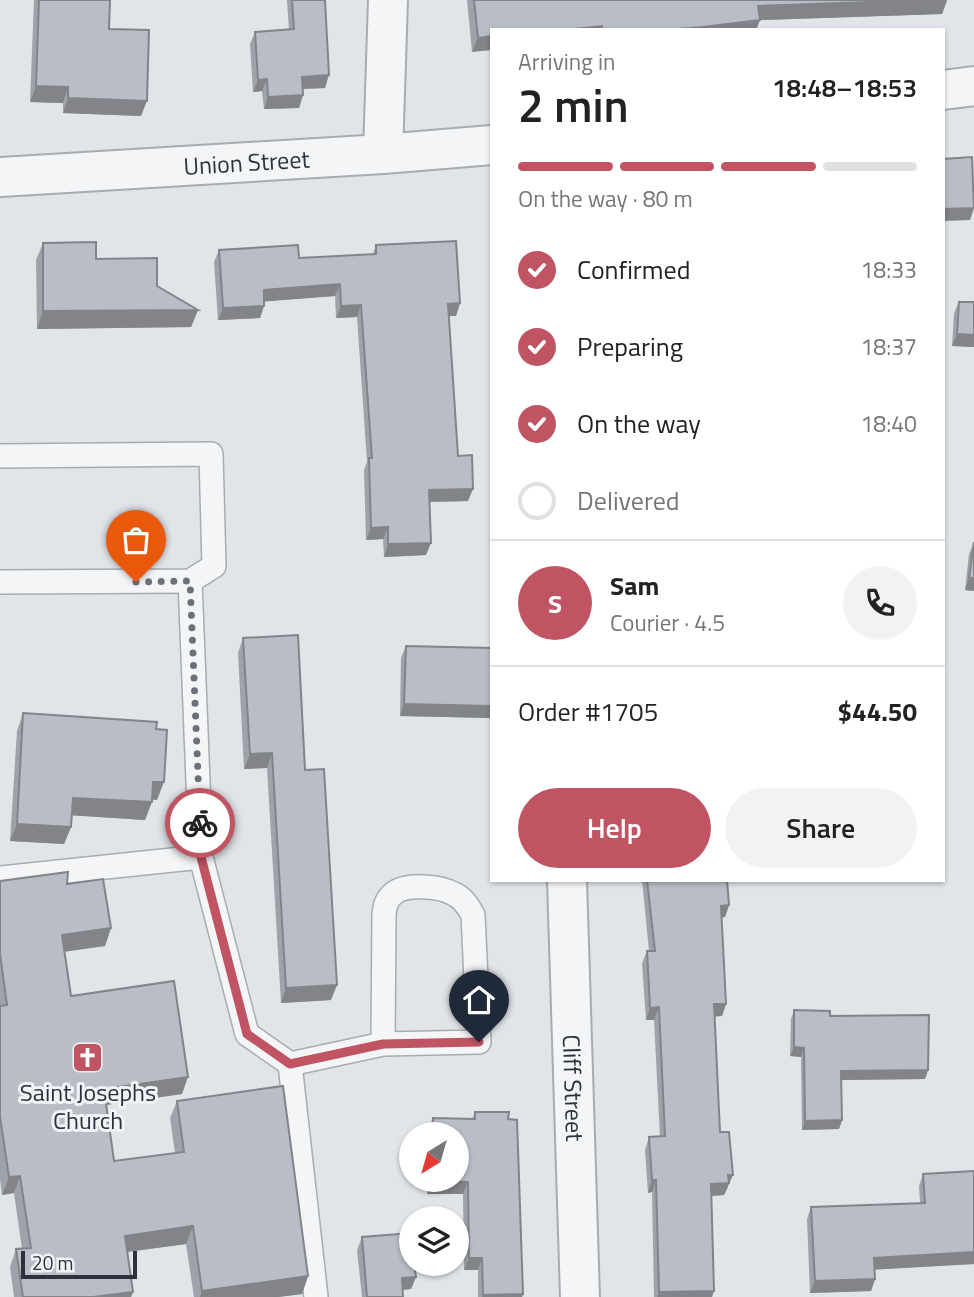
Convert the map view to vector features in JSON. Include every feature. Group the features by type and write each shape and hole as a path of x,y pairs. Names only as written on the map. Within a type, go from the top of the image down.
{"street":[{"path":"383,154 388,0"},
{"path":"945,90 974,86"},
{"name":"Union Street","path":"0,177 490,145"},
{"name":"Cliff Street","path":"567,882 580,1297"}],"lane":[{"path":"0,456 211,454 214,566 190,581 0,582"},
{"path":"190,581 201,857 247,1034 290,1064 383,1044 479,1042 472,915 466,902 454,893 435,888 395,891 387,900 384,914 383,1044"},
{"path":"0,878 201,857"},
{"path":"290,1064 316,1297"}],"building":[{"path":"39,0 110,0 109,29 149,30 147,101 68,98 68,87 36,86"},
{"path":"292,0 325,0 329,75 302,77 303,95 268,97 267,79 258,80 255,32 294,29"},
{"path":"474,0 925,0 758,6 760,20 691,28 490,28 490,36 478,38"},
{"path":"972,157 974,208 945,209 945,159"},
{"path":"456,241 460,303 448,304 458,456 472,455 473,489 429,490 431,543 388,544 388,527 371,528 369,458 372,458 361,305 341,306 340,284 264,290 264,306 223,308 219,250 298,245 299,258 376,254 376,245"},
{"path":"96,242 96,259 157,258 157,286 198,310 43,311 43,243"},
{"path":"959,302 974,302 974,335 957,334"},
{"path":"974,542 974,578 969,578"},
{"path":"298,635 305,770 324,769 337,985 286,988 272,753 250,754 243,638"},
{"path":"406,646 490,648 490,706 404,704"},
{"path":"23,713 157,722 156,729 167,730 164,782 153,782 152,802 73,798 71,827 17,824"},
{"path":"68,872 67,884 103,879 111,928 62,935 71,996 174,981 188,1077 104,1089 114,1161 184,1152 177,1101 283,1086 308,1276 202,1291 193,1226 125,1236 133,1292 93,1297 23,1297 16,1249 31,1248 20,1176 9,1177 0,1117 0,1006 7,1005 0,954 0,881"},
{"path":"647,882 727,882 729,905 721,906 726,1004 714,1004 720,1132 729,1132 733,1175 728,1175 729,1183 711,1184 714,1291 659,1292 656,1180 652,1180 649,1137 665,1136 659,1007 650,1008 647,951 655,951"},
{"path":"794,1010 830,1011 830,1016 929,1015 928,1070 841,1071 842,1120 805,1121 804,1048 794,1047"},
{"path":"475,1112 509,1112 508,1119 517,1120 523,1294 483,1295 482,1258 469,1258 469,1122 433,1122 433,1118 475,1119"},
{"path":"974,1171 974,1252 874,1258 875,1279 815,1281 811,1207 925,1203 923,1174"},
{"path":"399,1234 399,1276 416,1277 402,1278 403,1297 367,1297 362,1237"}],"way so far":[{"path":"136,582 190,581 200,823"}],"place":[{"name":"Saint Josephs Church","path":"88,1058"}],"route":[{"path":"200,823 201,857 247,1034 290,1064 383,1044 479,1042"}]}
